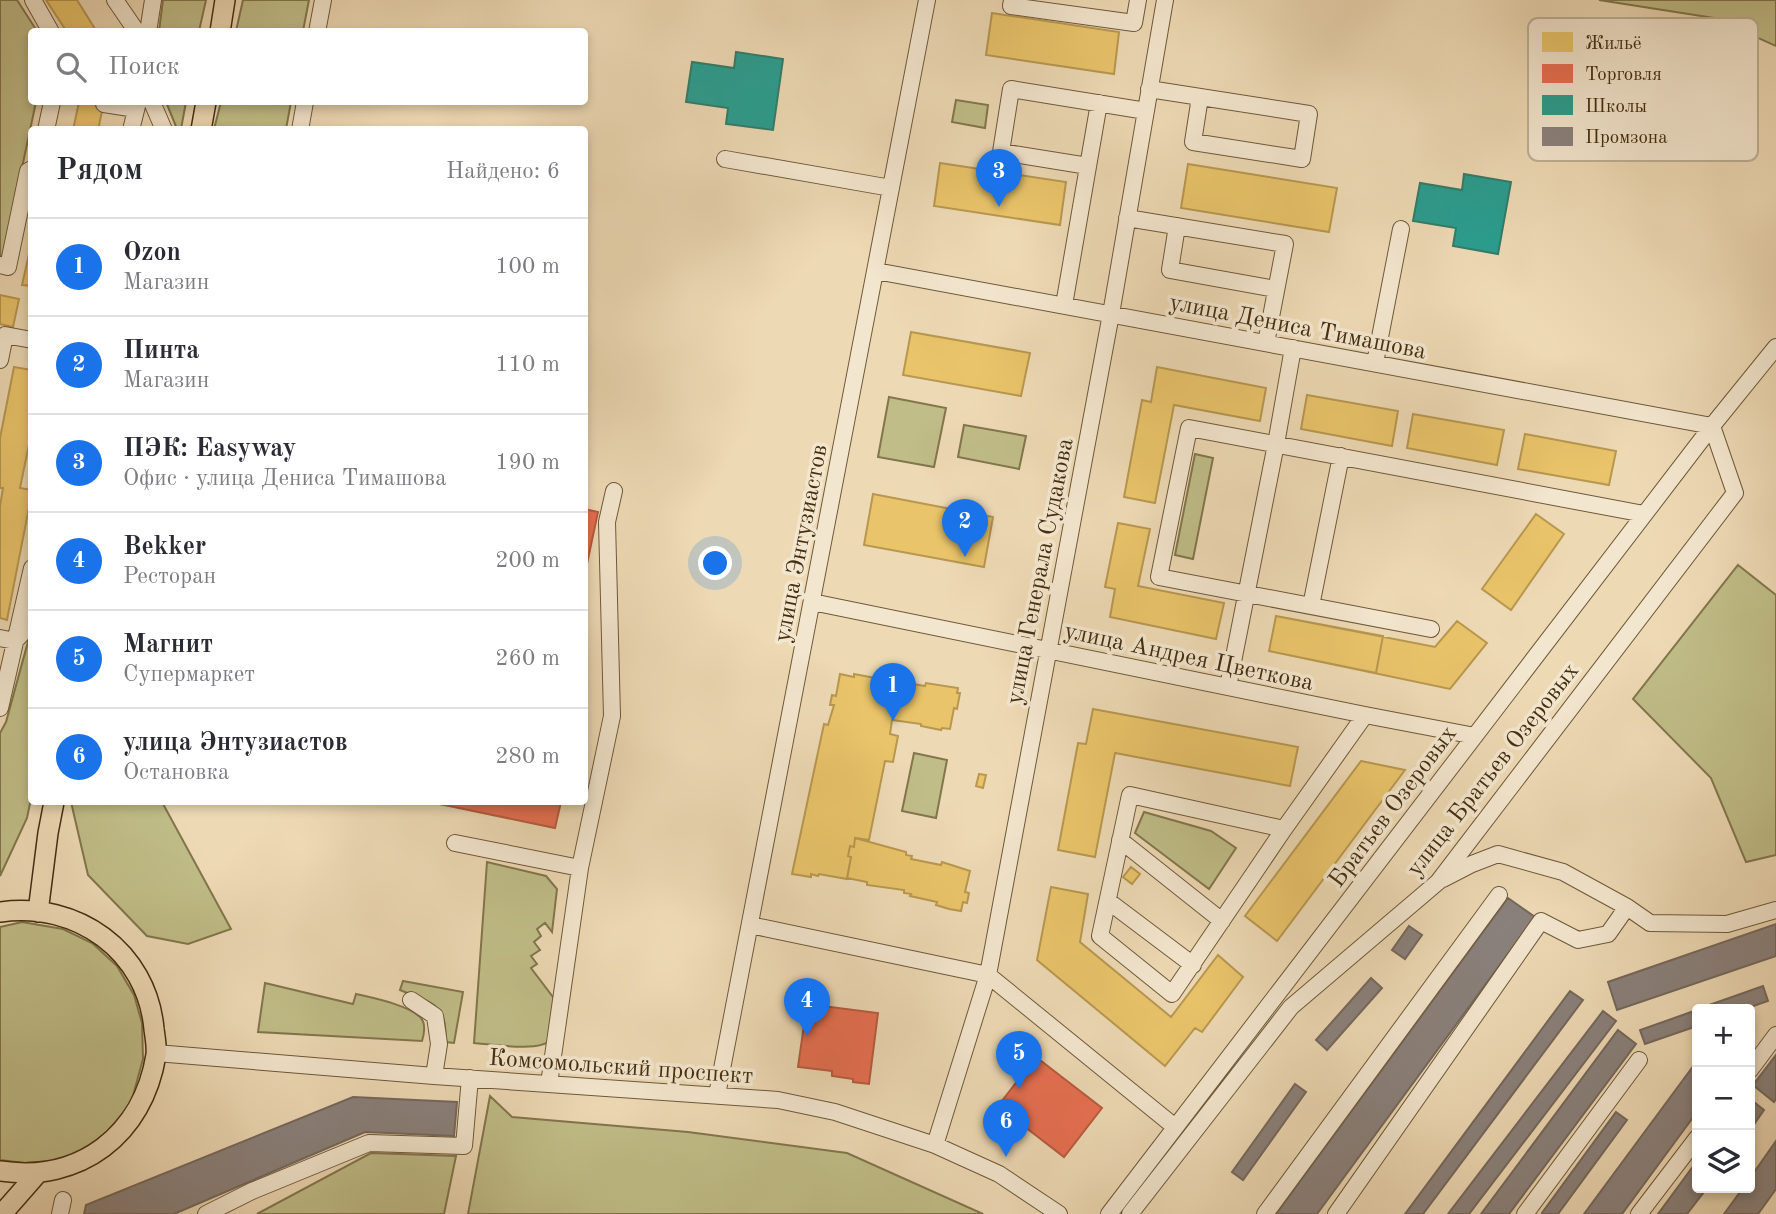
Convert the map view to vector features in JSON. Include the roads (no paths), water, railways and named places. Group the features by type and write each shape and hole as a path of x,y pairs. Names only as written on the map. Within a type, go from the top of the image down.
{"main road":[{"path":"221,28 225,0"},
{"path":"202,126 205,105"},
{"path":"38,912 53,805"},
{"path":"0,912 38,912 75,919 109,940 142,981 152,1006 156,1053 146,1093 134,1116 120,1134 96,1153 74,1164 37,1174 0,1171"},
{"path":"2,1214 37,1174"}],"street":[{"path":"33,0 49,28"},
{"path":"115,0 134,28"},
{"path":"149,28 153,0"},
{"path":"318,28 323,0"},
{"name":"улица Энтузиастов","path":"718,1095 927,0"},
{"path":"1012,0 1012,6 1134,23 1138,0"},
{"name":"улица Генерала Судакова","path":"935,1146 988,975 1111,314 1165,0"},
{"path":"1088,166 1001,152 1011,89 1146,110"},
{"path":"1150,89 1309,114 1302,159 1193,142 1200,97"},
{"path":"1064,306 1099,103"},
{"path":"47,126 51,105"},
{"path":"132,126 137,105"},
{"path":"153,105 162,126"},
{"path":"301,126 304,105"},
{"path":"725,159 891,188"},
{"path":"0,265 8,267 28,171"},
{"path":"1127,218 1285,244 1266,343"},
{"path":"1177,226 1170,270 1276,289"},
{"path":"1375,363 1401,229"},
{"name":"улица Дениса Тимашова","path":"876,271 1712,426"},
{"path":"0,360 5,335 28,339"},
{"path":"1228,687 1293,348"},
{"path":"1712,426 1776,348"},
{"name":"улица Братьев Озеровых","path":"1130,1214 1291,1007 1438,882 1735,493 1712,426"},
{"name":"Братьев Озеровых","path":"1109,1214 1712,426"},
{"path":"1431,629 1159,577 1189,428 1644,514"},
{"path":"1311,606 1341,456"},
{"path":"548,1083 555,1052 580,868 612,716 607,522 614,491"},
{"path":"0,708 8,639 28,580"},
{"name":"улица Андрея Цветкова","path":"812,602 1475,736"},
{"path":"8,639 28,626"},
{"path":"1284,829 1130,795 1100,936 1172,994 1364,715"},
{"path":"1120,840 1222,921"},
{"path":"455,843 580,868"},
{"path":"1438,882 1497,854 1563,873 1627,907 1650,923 1727,924 1776,910"},
{"path":"1265,1214 1499,895"},
{"path":"1108,901 1193,965"},
{"path":"1336,1214 1541,921 1578,940 1608,934 1627,907"},
{"path":"750,925 988,975 1175,1127"},
{"path":"411,1000 435,1016 439,1044 434,1076"},
{"path":"1752,1067 1776,1035"},
{"name":"Комсомольский проспект","path":"156,1053 778,1100 835,1112 935,1146 999,1174 1059,1214"},
{"path":"1525,1214 1639,1060"},
{"path":"206,1214 252,1191 369,1143 464,1146 470,1078"},
{"path":"1639,1214 1692,1145"}],"place":[{"name":"ПЭК: Easyway","path":"999,207"},
{"name":"Пинта","path":"965,557"},
{"name":"Ozon","path":"893,721"},
{"name":"Bekker","path":"807,1036"},
{"name":"Магнит","path":"1019,1089"},
{"name":"улица Энтузиастов","path":"1006,1157"}]}
